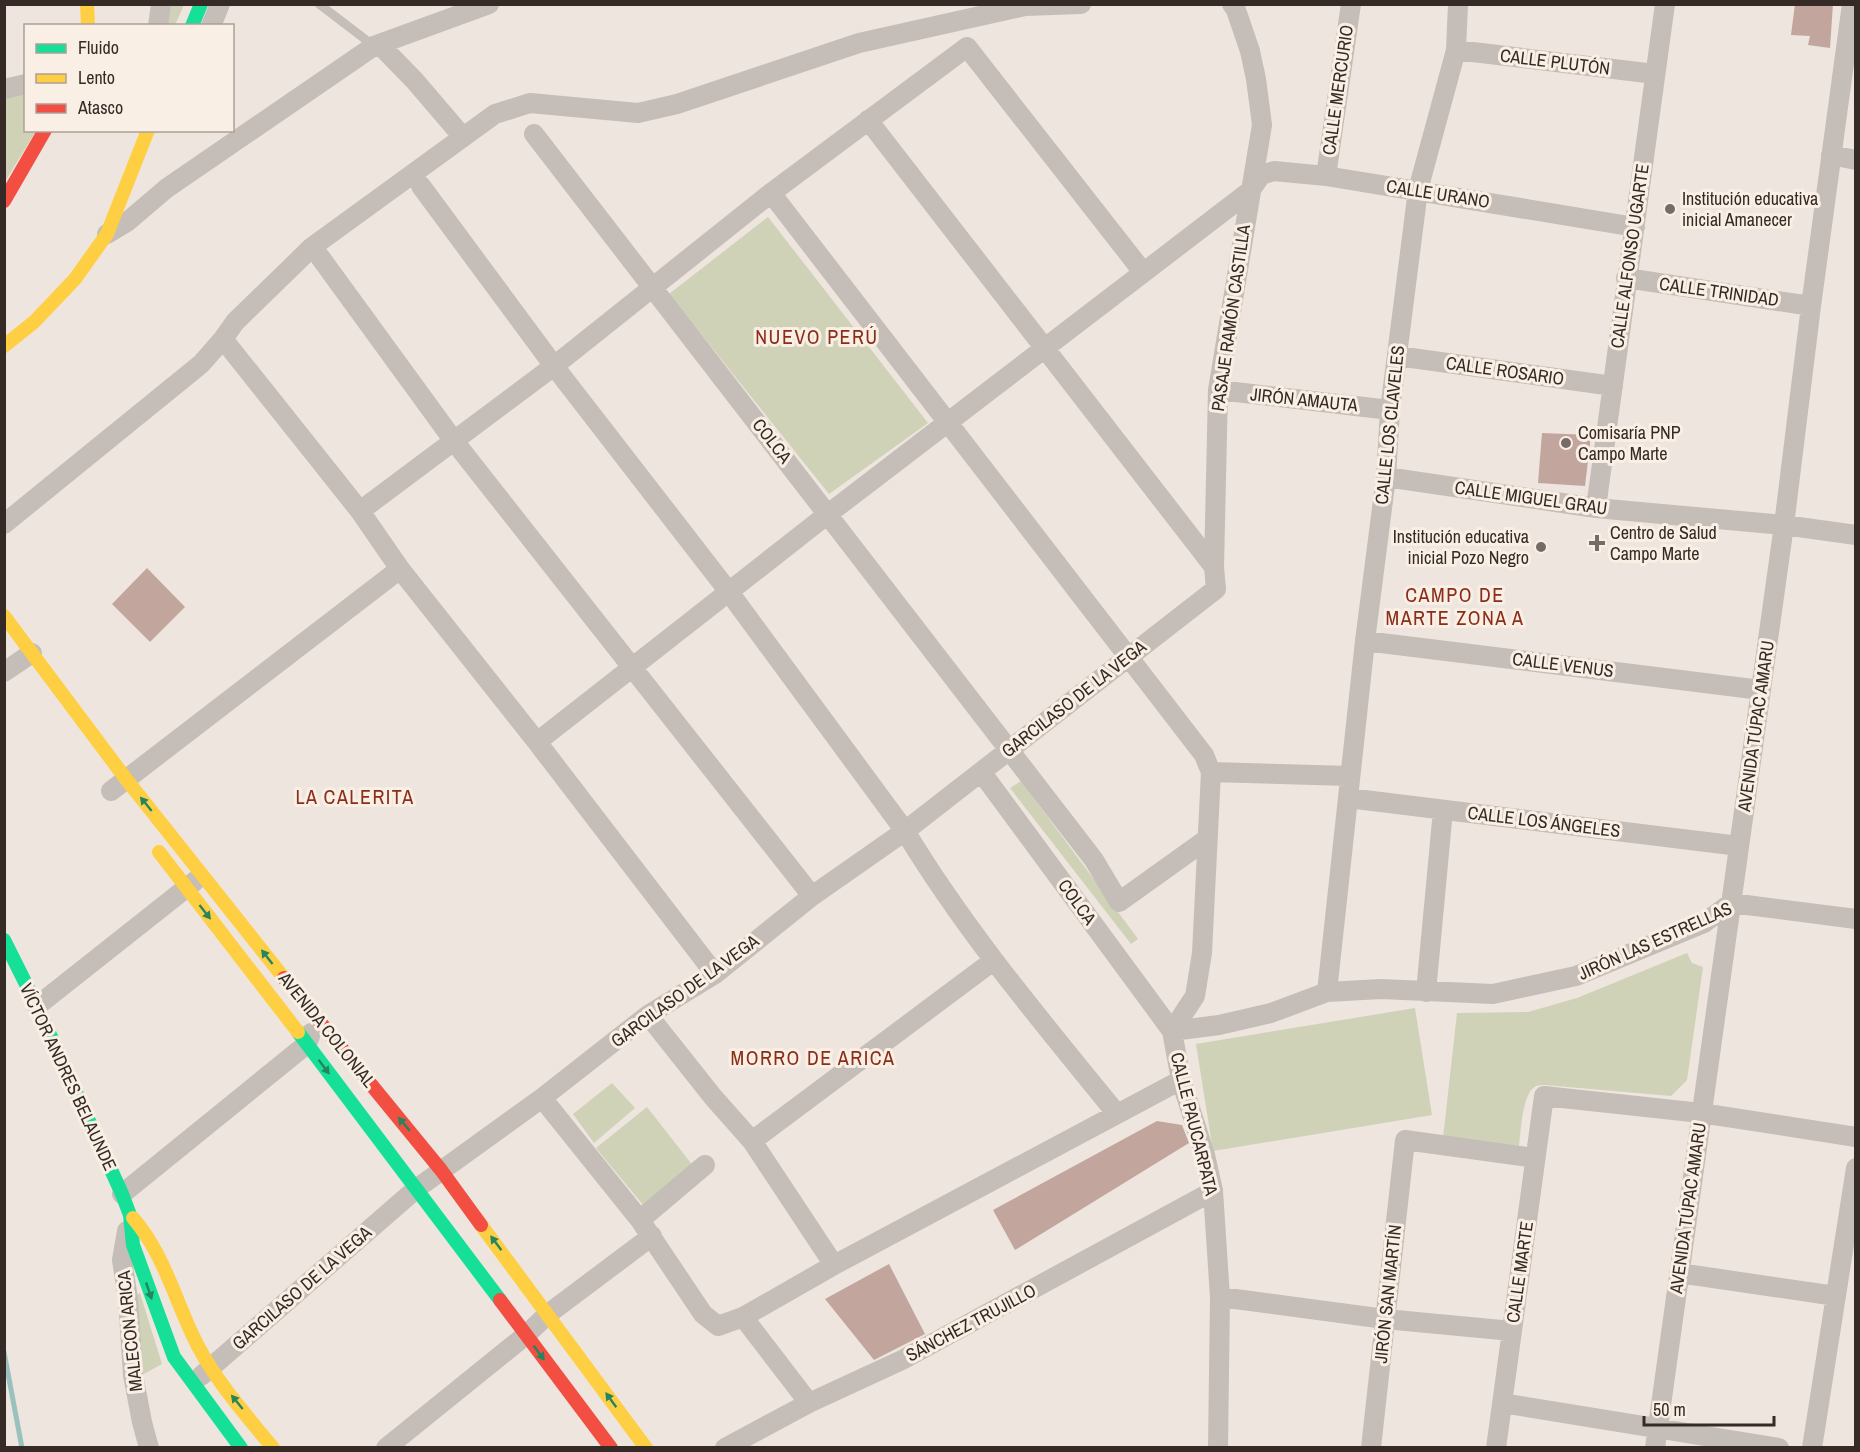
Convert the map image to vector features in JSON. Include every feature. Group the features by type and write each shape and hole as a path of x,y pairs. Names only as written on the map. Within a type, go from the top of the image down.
{"main road":[{"path":"87,4 88,24"},
{"path":"193,24 201,4"},
{"path":"4,201 44,132"},
{"path":"4,346 34,322 75,279 106,234 146,134"},
{"name":"AVENIDA COLONIAL","path":"4,616 17,664 115,788 203,875 316,1018 441,1170 646,1448"},
{"name":"AVENIDA COLONIAL","path":"152,844 307,1044 611,1448"},
{"name":"VÍCTOR ANDRES BELAUNDE","path":"4,939 37,1006 122,1194 130,1215 133,1245 174,1357 241,1448"},
{"name":"VÍCTOR ANDRES BELAUNDE","path":"130,1215 145,1229 210,1369 273,1448"}],"street":[{"path":"158,24 161,4"},
{"path":"212,24 220,4"},
{"path":"106,234 127,222 167,188 376,45 489,4"},
{"path":"4,524 201,364 235,322 312,247 495,114 530,103 638,113 677,104 859,43 1025,6 1081,4"},
{"name":"PASAJE RAMÓN CASTILLA","path":"1216,589 1214,567 1218,390 1262,125 1250,51 1232,4"},
{"name":"CALLE MERCURIO","path":"1326,176 1351,4"},
{"name":"CALLE LOS CLAVELES","path":"1327,992 1365,641 1386,477 1396,356 1418,190 1455,50 1458,4"},
{"name":"CALLE ALFONSO UGARTE","path":"1596,508 1665,4"},
{"name":"AVENIDA TÚPAC AMARU","path":"1655,1448 1784,525 1852,4"},
{"path":"376,45 416,81 462,136"},
{"path":"360,511 554,366 771,193 967,47 1143,272"},
{"name":"CALLE PLUTÓN","path":"1455,50 1655,74"},
{"path":"4,89 24,84"},
{"path":"868,120 1214,567"},
{"name":"COLCA","path":"534,134 1094,860 1119,902 1207,839"},
{"path":"1831,155 1856,160"},
{"name":"CALLE URANO","path":"537,742 946,422 1250,190 1261,175 1274,171 1326,176 1635,227"},
{"path":"421,186 554,366 729,592 905,831 993,961 1117,1114"},
{"path":"771,193 1204,755 1211,772 1350,776"},
{"path":"320,257 454,441 812,896"},
{"name":"CALLE TRINIDAD","path":"1626,278 1811,306"},
{"path":"223,339 360,511 400,569 537,742 715,974"},
{"name":"CALLE ROSARIO","path":"1396,356 1613,386"},
{"name":"JIRÓN AMAUTA","path":"1218,390 1390,410"},
{"name":"CALLE MIGUEL GRAU","path":"1386,477 1596,508 1784,525 1856,536"},
{"path":"115,788 400,569"},
{"name":"GARCILASO DE LA VEGA","path":"193,1382 416,1189 542,1098 648,1015 715,974 812,896 905,831 982,773 1009,749 1216,589"},
{"name":"CALLE VENUS","path":"1365,641 1761,690"},
{"name":"CALLE PAUCARPATA","path":"1211,772 1202,953 1195,996 1172,1031 1181,1080 1205,1155 1213,1191 1220,1297 1218,1448"},
{"name":"COLCA","path":"982,773 1172,1031"},
{"name":"CALLE LOS ÁNGELES","path":"1348,798 1739,846"},
{"path":"1426,992 1443,810"},
{"path":"37,1006 203,875"},
{"name":"JIRÓN LAS ESTRELLAS","path":"1172,1031 1219,1025 1271,1013 1327,992 1381,988 1493,994 1576,976 1704,923 1731,903 1856,919"},
{"path":"752,1141 993,961"},
{"path":"648,1015 713,1097 752,1141 834,1264"},
{"path":"122,1194 307,1044 316,1018"},
{"path":"542,1098 646,1228 703,1314 718,1326 743,1317 834,1264 1181,1080"},
{"name":"CALLE MARTE","path":"1496,1448 1544,1096 1701,1113"},
{"path":"1701,1113 1856,1137"},
{"name":"JIRÓN SAN MARTÍN","path":"1371,1448 1405,1140 1535,1158"},
{"path":"386,1448 526,1335 646,1228 705,1165"},
{"path":"1812,1448 1856,1168"},
{"name":"SÁNCHEZ TRUJILLO","path":"725,1448 808,1403 902,1360 1213,1191"},
{"name":"MALECON ARICA","path":"130,1215 122,1260 128,1299 133,1375 149,1448"},
{"path":"1679,1273 1836,1296"},
{"path":"1220,1297 1385,1319 1512,1331"},
{"path":"743,1317 808,1403"},
{"path":"1502,1403 1779,1448"}],"lane":[{"path":"325,6 376,45"}],"green space":[{"path":"167,5 184,5 175,24 163,24"},
{"path":"24,91 24,132 35,132 4,183 4,96"},
{"path":"768,217 928,423 829,494 669,294"},
{"path":"1021,781 1138,939 1131,944 1010,788"},
{"path":"1687,953 1692,963 1703,967 1687,1080 1671,1096 1538,1085 1531,1090 1525,1104 1519,1146 1443,1138 1457,1013 1528,1012 1577,998"},
{"path":"1415,1008 1432,1115 1213,1151 1196,1044"},
{"path":"612,1083 635,1108 594,1143 573,1114"},
{"path":"647,1107 701,1176 653,1217 596,1148"},
{"path":"140,1293 162,1364 142,1375 134,1296"}],"building":[{"path":"1795,4 1833,4 1830,48 1808,45 1810,36 1791,35"},
{"path":"1542,433 1591,435 1585,486 1538,483"},
{"path":"147,568 185,607 150,642 112,604"},
{"path":"1157,1121 1182,1125 1189,1143 1015,1250 993,1210"},
{"path":"889,1264 925,1334 874,1360 825,1299"}],"waterway":[{"path":"4,1352 22,1448"}],"traffic: fast":[{"path":"193,24 201,4"},
{"path":"4,940 37,1006 122,1194 130,1215 133,1245 174,1357 241,1448"},
{"path":"298,1032 500,1300"}],"traffic: slow":[{"path":"87,4 88,24"},
{"path":"4,346 34,322 75,279 107,234 147,132"},
{"path":"4,616 126,779 284,978"},
{"path":"159,852 298,1032"},
{"path":"133,1218 154,1248 191,1332 207,1362 273,1448"},
{"path":"481,1225 646,1448"}],"traffic: jam":[{"path":"4,201 44,132"},
{"path":"284,978 441,1170 481,1225"},
{"path":"500,1300 611,1448"}],"place":[{"name":"Institución educativa inicial Amanecer","path":"1670,209"},
{"name":"Comisaría PNP Campo Marte","path":"1566,443"},
{"name":"Centro de Salud Campo Marte","path":"1597,543"},
{"name":"Institución educativa inicial Pozo Negro","path":"1541,547"}],"district":[{"name":"NUEVO PERÚ","path":"817,337"},
{"name":"CAMPO DE MARTE ZONA A","path":"1455,606"},
{"name":"LA CALERITA","path":"355,797"},
{"name":"MORRO DE ARICA","path":"813,1058"}]}
